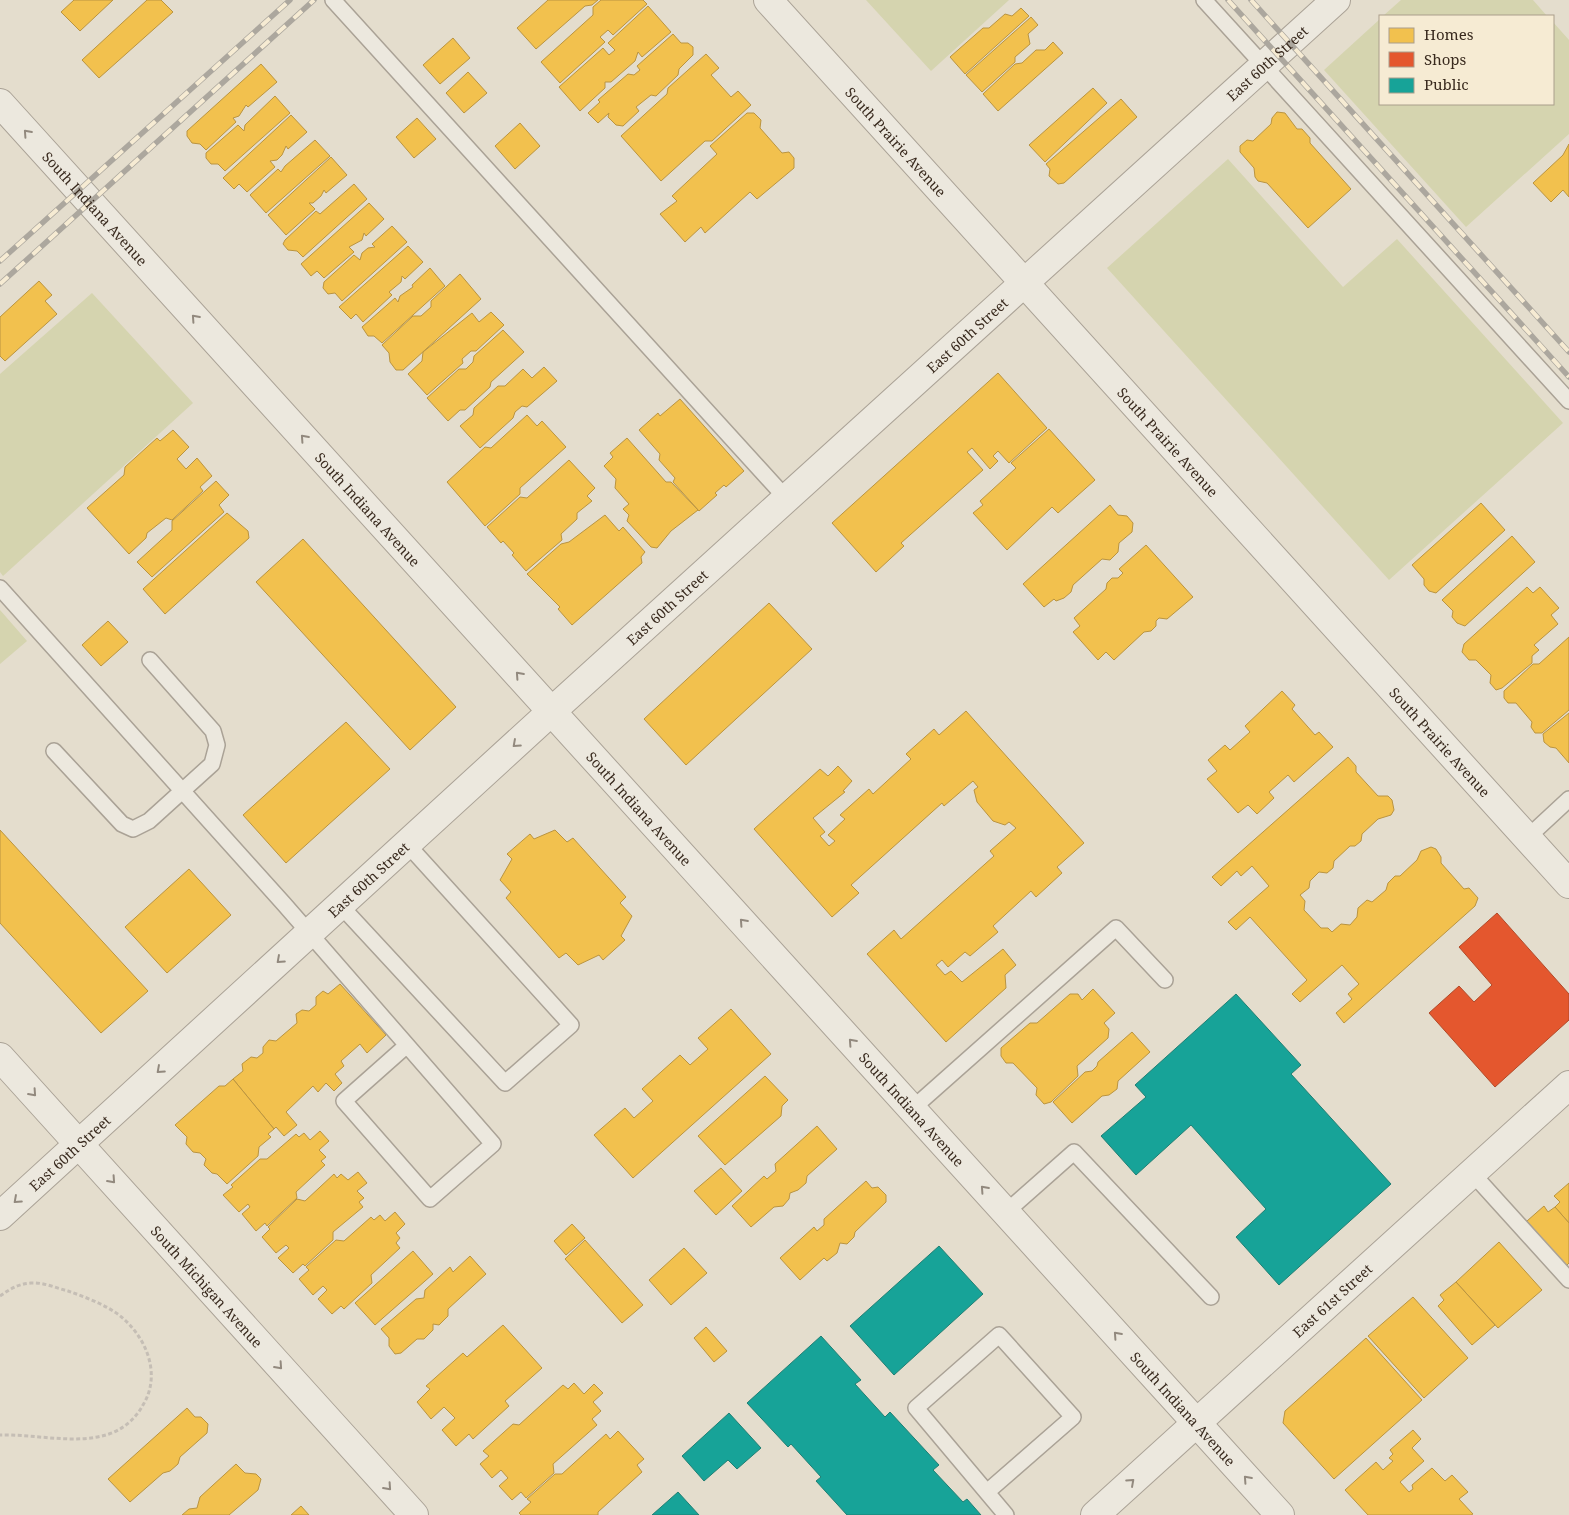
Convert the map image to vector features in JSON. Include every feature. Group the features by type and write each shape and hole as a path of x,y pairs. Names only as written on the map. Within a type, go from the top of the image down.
{"street":[{"name":"South Prairie Avenue","path":"768,0 1569,884"},
{"name":"East 60th Street","path":"0,1216 786,498 1336,0"},
{"name":"South Indiana Avenue","path":"0,103 1280,1515"},
{"name":"South Michigan Avenue","path":"0,1057 414,1515"},
{"name":"East 61st Street","path":"1095,1515 1569,1085"}],"lane":[{"path":"333,0 786,498"},
{"path":"1204,0 1569,401"},
{"path":"0,588 310,933 406,1046 493,1144 430,1199 344,1101 406,1046"},
{"path":"54,751 122,824 132,829 149,821 212,764 218,746 213,731 150,660"},
{"path":"1527,838 1569,799"},
{"path":"340,906 505,1083 571,1025 407,844"},
{"path":"912,1109 1116,928 1165,980"},
{"path":"1006,1212 1074,1152 1211,1297"},
{"path":"1472,1173 1569,1280"},
{"path":"987,1492 1073,1417 999,1335 916,1408 1006,1515"}],"path":[{"path":"0,1296 12,1288 33,1283 60,1289 101,1305 118,1315 138,1335 150,1363 152,1378 151,1389 141,1410 122,1428 111,1434 74,1438 0,1435"}],"green space":[{"path":"866,0 1009,0 931,71"},
{"path":"1401,0 1533,0 1546,15 1384,15"},
{"path":"1379,20 1379,105 1554,105 1554,23 1569,40 1569,134 1466,227 1324,70"},
{"path":"1228,159 1343,287 1397,239 1563,423 1389,580 1107,268"},
{"path":"92,293 193,403 3,576 0,572 0,374"},
{"path":"0,610 27,641 0,664"}],"building: Homes":[{"path":"74,0 113,0 80,31 61,12"},
{"path":"147,0 161,0 173,12 99,78 82,60"},
{"path":"548,0 598,0 592,5 585,6 536,49 517,28"},
{"path":"601,0 643,0 647,4 613,35 608,30 600,37 605,42 560,83 541,62 593,15 593,7"},
{"path":"648,6 671,32 642,57 638,52 635,61 611,82 605,82 605,88 580,111 559,87 603,48 609,55 615,50 608,43"},
{"path":"1021,8 1029,16 965,74 950,57 983,28 989,28 1005,14 1012,16"},
{"path":"1031,17 1038,25 1028,34 1030,44 1015,57 1015,62 982,92 966,75"},
{"path":"673,34 681,43 688,43 693,47 693,55 679,69 678,75 656,96 651,95 636,107 639,111 623,126 616,125 608,117 609,113 598,123 588,113 600,102 598,100 628,74 634,75 640,70 637,66"},
{"path":"453,38 470,58 440,84 423,65"},
{"path":"1053,42 1063,53 998,111 983,94 1015,64 1022,63 1036,50 1045,50"},
{"path":"706,54 719,68 711,75 731,97 738,91 751,105 712,141 705,141 661,181 621,136 667,94 668,88"},
{"path":"261,64 277,82 248,107 246,105 239,116 233,118 236,122 206,150 200,144 192,143 187,136 187,131"},
{"path":"468,72 487,93 464,113 446,93"},
{"path":"1093,88 1107,103 1045,162 1029,145"},
{"path":"275,96 290,113 225,171 218,164 211,164 206,158 206,153 238,125 244,131 245,125"},
{"path":"1121,99 1137,117 1064,183 1058,184 1049,176 1050,169 1046,164"},
{"path":"1277,112 1285,113 1297,129 1302,129 1310,138 1310,143 1351,189 1308,228 1267,183 1258,181 1255,177 1254,168 1240,152 1240,146 1247,140 1253,141 1271,124 1272,118"},
{"path":"747,113 754,113 761,120 760,128 782,153 789,152 794,158 794,168 757,199 750,192 705,233 701,227 685,242 660,214 677,201 672,196 717,154 710,146"},
{"path":"291,115 307,132 288,149 286,146 282,155 277,160 270,161 275,167 247,192 239,184 234,189 223,178"},
{"path":"417,118 436,139 414,158 396,137"},
{"path":"520,123 540,146 515,169 495,146"},
{"path":"315,140 330,156 266,213 250,195 278,169 281,172 285,166"},
{"path":"1569,144 1569,197 1563,190 1551,202 1533,183 1563,155"},
{"path":"331,157 347,175 326,193 324,190 321,196 313,203 309,203 315,209 286,235 268,215"},
{"path":"354,184 367,199 303,257 297,251 288,250 283,244 285,240 316,211 320,214"},
{"path":"369,203 384,219 366,236 364,233 362,240 349,247 354,252 324,278 317,271 311,276 301,264"},
{"path":"392,226 407,242 342,301 335,293 328,294 323,288 324,282 354,255 360,260 362,253 368,248 375,247 372,244"},
{"path":"408,246 423,262 405,279 402,276 401,282 389,292 392,295 363,322 356,314 351,319 339,307"},
{"path":"430,268 445,286 382,343 374,336 368,336 362,327 395,298 398,302 400,296 413,287 412,285"},
{"path":"460,274 481,299 403,370 396,370 390,362 389,353 382,345 413,316 421,316 431,307 431,301"},
{"path":"39,281 52,295 45,301 57,314 5,361 0,356 0,317"},
{"path":"491,312 504,325 476,351 471,351 462,359 463,363 427,395 408,374 422,361 423,352 472,313 479,322"},
{"path":"503,330 524,352 491,382 490,387 465,410 460,410 448,421 427,398 459,369 466,369 473,362 474,356"},
{"path":"544,367 557,381 527,407 522,406 515,412 513,418 480,448 460,426 473,415 474,408 498,386 505,386 523,369 532,378"},
{"path":"998,373 1047,428 1009,463 998,451 993,456 998,461 990,469 972,448 967,452 983,470 901,543 904,546 876,572 832,523"},
{"path":"680,399 744,471 726,487 724,485 715,493 717,495 699,511 673,482 675,478 659,460 660,454 639,430 658,413 660,416"},
{"path":"527,415 537,426 542,421 566,447 520,488 520,494 485,526 447,482 485,447 491,448"},
{"path":"1049,429 1095,480 1058,513 1052,507 1007,550 973,513 983,505 980,501 1016,468 1011,463"},
{"path":"173,430 189,447 177,459 186,469 197,458 212,476 200,487 203,491 172,520 166,518 147,533 146,538 129,554 87,508 124,475 125,467 157,438 160,441"},
{"path":"627,438 666,482 671,482 698,510 671,531 657,548 651,547 627,521 629,515 623,509 629,504 615,488 616,479 604,466 613,457 610,453"},
{"path":"569,460 595,488 587,496 592,501 577,513 577,519 561,534 562,540 526,571 512,555 514,553 503,541 501,543 487,527 520,497 527,498"},
{"path":"216,481 229,495 219,505 224,512 152,577 137,562 172,530 172,521"},
{"path":"1481,503 1505,530 1436,593 1429,591 1424,585 1424,579 1412,565"},
{"path":"1110,505 1118,515 1127,516 1133,523 1132,532 1119,543 1118,552 1110,560 1102,559 1073,585 1071,592 1064,598 1056,601 1054,599 1044,607 1023,584"},
{"path":"227,513 248,531 249,538 165,614 143,589"},
{"path":"605,515 619,531 623,527 645,552 641,557 642,563 572,625 558,609 560,607 527,574 561,544 569,542"},
{"path":"1512,536 1535,562 1465,626 1457,623 1452,617 1453,611 1442,600"},
{"path":"303,539 456,707 410,750 256,582"},
{"path":"1146,545 1193,597 1167,619 1159,618 1156,621 1156,626 1151,631 1144,632 1114,660 1106,652 1098,660 1073,632 1080,626 1074,618 1106,589 1107,583 1112,578 1118,578 1123,573 1119,569"},
{"path":"1527,587 1533,593 1540,587 1559,608 1551,615 1558,624 1534,645 1539,650 1532,656 1532,663 1502,688 1496,690 1490,683 1491,675 1476,660 1469,660 1462,652 1464,644"},
{"path":"769,603 812,649 686,765 644,719"},
{"path":"108,621 128,642 101,666 82,645"},
{"path":"1569,637 1569,710 1542,733 1535,733 1531,727 1532,722 1516,703 1508,703 1504,698 1504,691 1533,664 1539,664"},
{"path":"1282,691 1295,705 1292,709 1315,735 1319,732 1333,747 1294,782 1288,775 1269,792 1274,798 1257,814 1248,805 1238,813 1207,779 1217,771 1208,760 1225,745 1230,750 1250,732 1245,726"},
{"path":"966,711 1084,843 1057,867 1062,873 1036,897 1031,891 993,926 998,932 970,956 965,952 948,967 942,960 936,965 945,975 951,971 962,982 1003,949 1016,965 1005,975 1006,988 946,1042 867,954 894,930 901,939 994,856 990,851 1016,828 1009,822 1005,825 993,821 977,802 974,790 978,787 973,781 944,806 942,803 851,885 859,893 832,917 754,829 820,769 828,776 838,766 852,781 843,791 845,792 813,818 825,832 820,836 829,846 835,841 828,835 845,819 840,815 869,789 873,794 911,759 906,754 934,729 939,735"},
{"path":"1569,713 1569,763 1556,748 1550,747 1544,742 1543,734"},
{"path":"346,722 390,769 286,863 243,815"},
{"path":"1348,757 1356,766 1356,772 1378,796 1388,796 1392,800 1394,810 1391,815 1378,819 1362,834 1361,841 1355,846 1350,846 1334,861 1333,868 1327,873 1319,872 1310,881 1309,888 1300,895 1305,901 1304,910 1321,928 1328,928 1332,932 1341,924 1350,925 1357,917 1358,908 1367,900 1372,902 1386,890 1388,883 1395,876 1400,876 1417,860 1421,851 1431,847 1436,849 1441,857 1441,863 1464,889 1469,888 1478,898 1475,906 1344,1023 1336,1013 1352,999 1348,994 1359,984 1342,965 1300,1002 1292,994 1307,980 1250,917 1236,930 1228,922 1269,886 1252,866 1241,876 1237,871 1221,886 1212,877"},
{"path":"0,830 148,991 101,1033 0,923"},
{"path":"555,830 567,842 573,838 626,897 620,903 632,916 621,936 625,940 603,960 599,955 578,965 566,953 559,958 506,898 511,892 500,880 512,859 507,854 530,834 534,839"},
{"path":"189,869 231,915 167,973 125,927"},
{"path":"340,984 386,1035 367,1053 360,1044 341,1061 344,1066 335,1074 342,1083 334,1091 326,1083 318,1092 313,1086 286,1112 297,1125 284,1136 276,1127 274,1129 233,1079 243,1071 242,1064 251,1057 257,1058 263,1053 263,1047 269,1040 276,1041 297,1023 296,1014 302,1010 309,1011 316,1005 316,997 323,991 328,994"},
{"path":"1093,989 1115,1013 1104,1023 1109,1029 1108,1038 1077,1066 1078,1076 1051,1102 1044,1104 1036,1095 1037,1088 1013,1063 1006,1063 1001,1056 1001,1048 1030,1023 1037,1023 1070,994 1078,994 1082,1000"},
{"path":"731,1009 771,1054 633,1178 594,1135 625,1108 634,1118 653,1101 642,1089 680,1055 690,1065 708,1049 698,1038"},
{"path":"1132,1032 1150,1052 1118,1081 1117,1089 1109,1095 1102,1096 1072,1123 1053,1102 1085,1072 1092,1071 1098,1062"},
{"path":"765,1076 788,1100 782,1106 781,1116 725,1165 698,1136"},
{"path":"233,1079 274,1129 268,1134 271,1137 259,1147 258,1156 227,1184 204,1165 206,1159 200,1153 193,1152 186,1144 187,1137 175,1125 219,1086 225,1086"},
{"path":"817,1126 837,1149 807,1176 806,1183 798,1190 790,1193 789,1199 783,1206 774,1207 751,1227 732,1206 764,1176 767,1179 776,1171 775,1164"},
{"path":"320,1131 329,1141 319,1150 326,1157 321,1161 325,1165 296,1192 297,1198 267,1226 265,1223 256,1231 242,1214 250,1207 248,1204 239,1212 223,1195 233,1187 231,1185 260,1159 267,1159 296,1134 299,1137 304,1133 310,1140"},
{"path":"721,1168 742,1191 716,1215 694,1191"},
{"path":"358,1172 367,1183 357,1191 364,1198 359,1202 363,1207 333,1232 333,1240 305,1266 303,1264 293,1273 278,1258 289,1248 286,1245 276,1253 262,1237 270,1229 268,1227 297,1199 305,1201 334,1174 337,1178 341,1174 348,1180"},
{"path":"866,1181 872,1188 878,1187 886,1195 886,1202 855,1232 854,1237 847,1244 840,1243 837,1253 827,1261 824,1258 800,1280 780,1258 814,1227 817,1231 824,1225 824,1219"},
{"path":"1569,1183 1569,1223 1555,1207 1560,1202 1554,1196"},
{"path":"1544,1206 1548,1212 1555,1207 1569,1223 1569,1263 1566,1266 1527,1221"},
{"path":"395,1212 405,1224 396,1233 400,1238 396,1243 400,1248 371,1275 372,1283 344,1309 341,1306 332,1314 318,1299 327,1290 323,1286 313,1295 299,1279 309,1270 306,1267 336,1240 344,1241 371,1217 374,1220 380,1215 385,1221"},
{"path":"572,1224 585,1238 566,1255 554,1241"},
{"path":"585,1240 643,1305 622,1323 565,1259"},
{"path":"1499,1242 1542,1290 1498,1328 1456,1282"},
{"path":"684,1248 707,1273 671,1305 649,1280"},
{"path":"413,1251 433,1274 375,1325 355,1303"},
{"path":"470,1256 486,1274 448,1309 448,1316 439,1325 433,1324 433,1330 424,1339 417,1339 401,1353 395,1354 389,1346 389,1338 381,1329 416,1299 424,1298 425,1290 450,1267 453,1272"},
{"path":"1456,1282 1495,1325 1472,1345 1438,1306 1444,1300 1440,1295"},
{"path":"1413,1297 1468,1358 1424,1398 1368,1336"},
{"path":"503,1325 542,1368 505,1401 509,1406 473,1439 469,1434 456,1446 442,1430 455,1418 444,1407 431,1419 417,1402 430,1389 426,1386 463,1353 467,1357"},
{"path":"706,1327 727,1351 714,1362 694,1338"},
{"path":"1366,1338 1422,1400 1334,1479 1283,1423 1285,1411"},
{"path":"574,1383 584,1394 594,1384 603,1393 593,1402 601,1411 592,1419 597,1425 553,1464 554,1473 526,1498 521,1492 512,1500 499,1486 508,1478 501,1470 492,1478 480,1464 489,1456 483,1451 513,1424 519,1425 563,1385 568,1389"},
{"path":"187,1408 195,1417 201,1417 208,1424 207,1433 180,1457 178,1464 170,1471 163,1473 130,1502 108,1479"},
{"path":"1413,1430 1421,1439 1412,1448 1424,1461 1400,1482 1409,1492 1413,1489 1412,1485 1432,1468 1445,1481 1452,1475 1468,1492 1459,1499 1473,1514 1368,1515 1345,1490 1376,1462 1383,1470 1393,1461 1389,1458 1393,1454 1390,1450"},
{"path":"618,1431 644,1459 637,1465 642,1472 598,1512 598,1515 521,1515 519,1513 531,1502 527,1499 555,1474 562,1474 606,1434 610,1439"},
{"path":"236,1464 245,1473 256,1474 261,1479 258,1490 229,1515 182,1515 189,1509 197,1508 200,1497"},
{"path":"301,1506 309,1515 291,1515"}],"building: Shops":[{"path":"1497,913 1569,994 1569,1020 1495,1087 1429,1013 1459,986 1474,1002 1492,985 1459,947"}],"building: Public":[{"path":"1236,994 1301,1065 1291,1074 1391,1184 1279,1285 1236,1237 1266,1209 1191,1125 1136,1175 1101,1136 1146,1097 1135,1085"},
{"path":"939,1246 983,1294 894,1375 850,1326"},
{"path":"821,1336 861,1380 855,1384 885,1417 890,1412 939,1465 933,1470 963,1502 967,1499 981,1515 847,1515 816,1481 821,1477 791,1444 788,1447 747,1403"},
{"path":"729,1413 761,1448 737,1469 728,1460 704,1481 682,1456"},
{"path":"678,1492 699,1515 652,1515"}],"railway":[{"path":"0,261 290,0"},
{"path":"0,284 314,0"},
{"path":"1228,0 1569,377"},
{"path":"1251,0 1569,352"}]}
